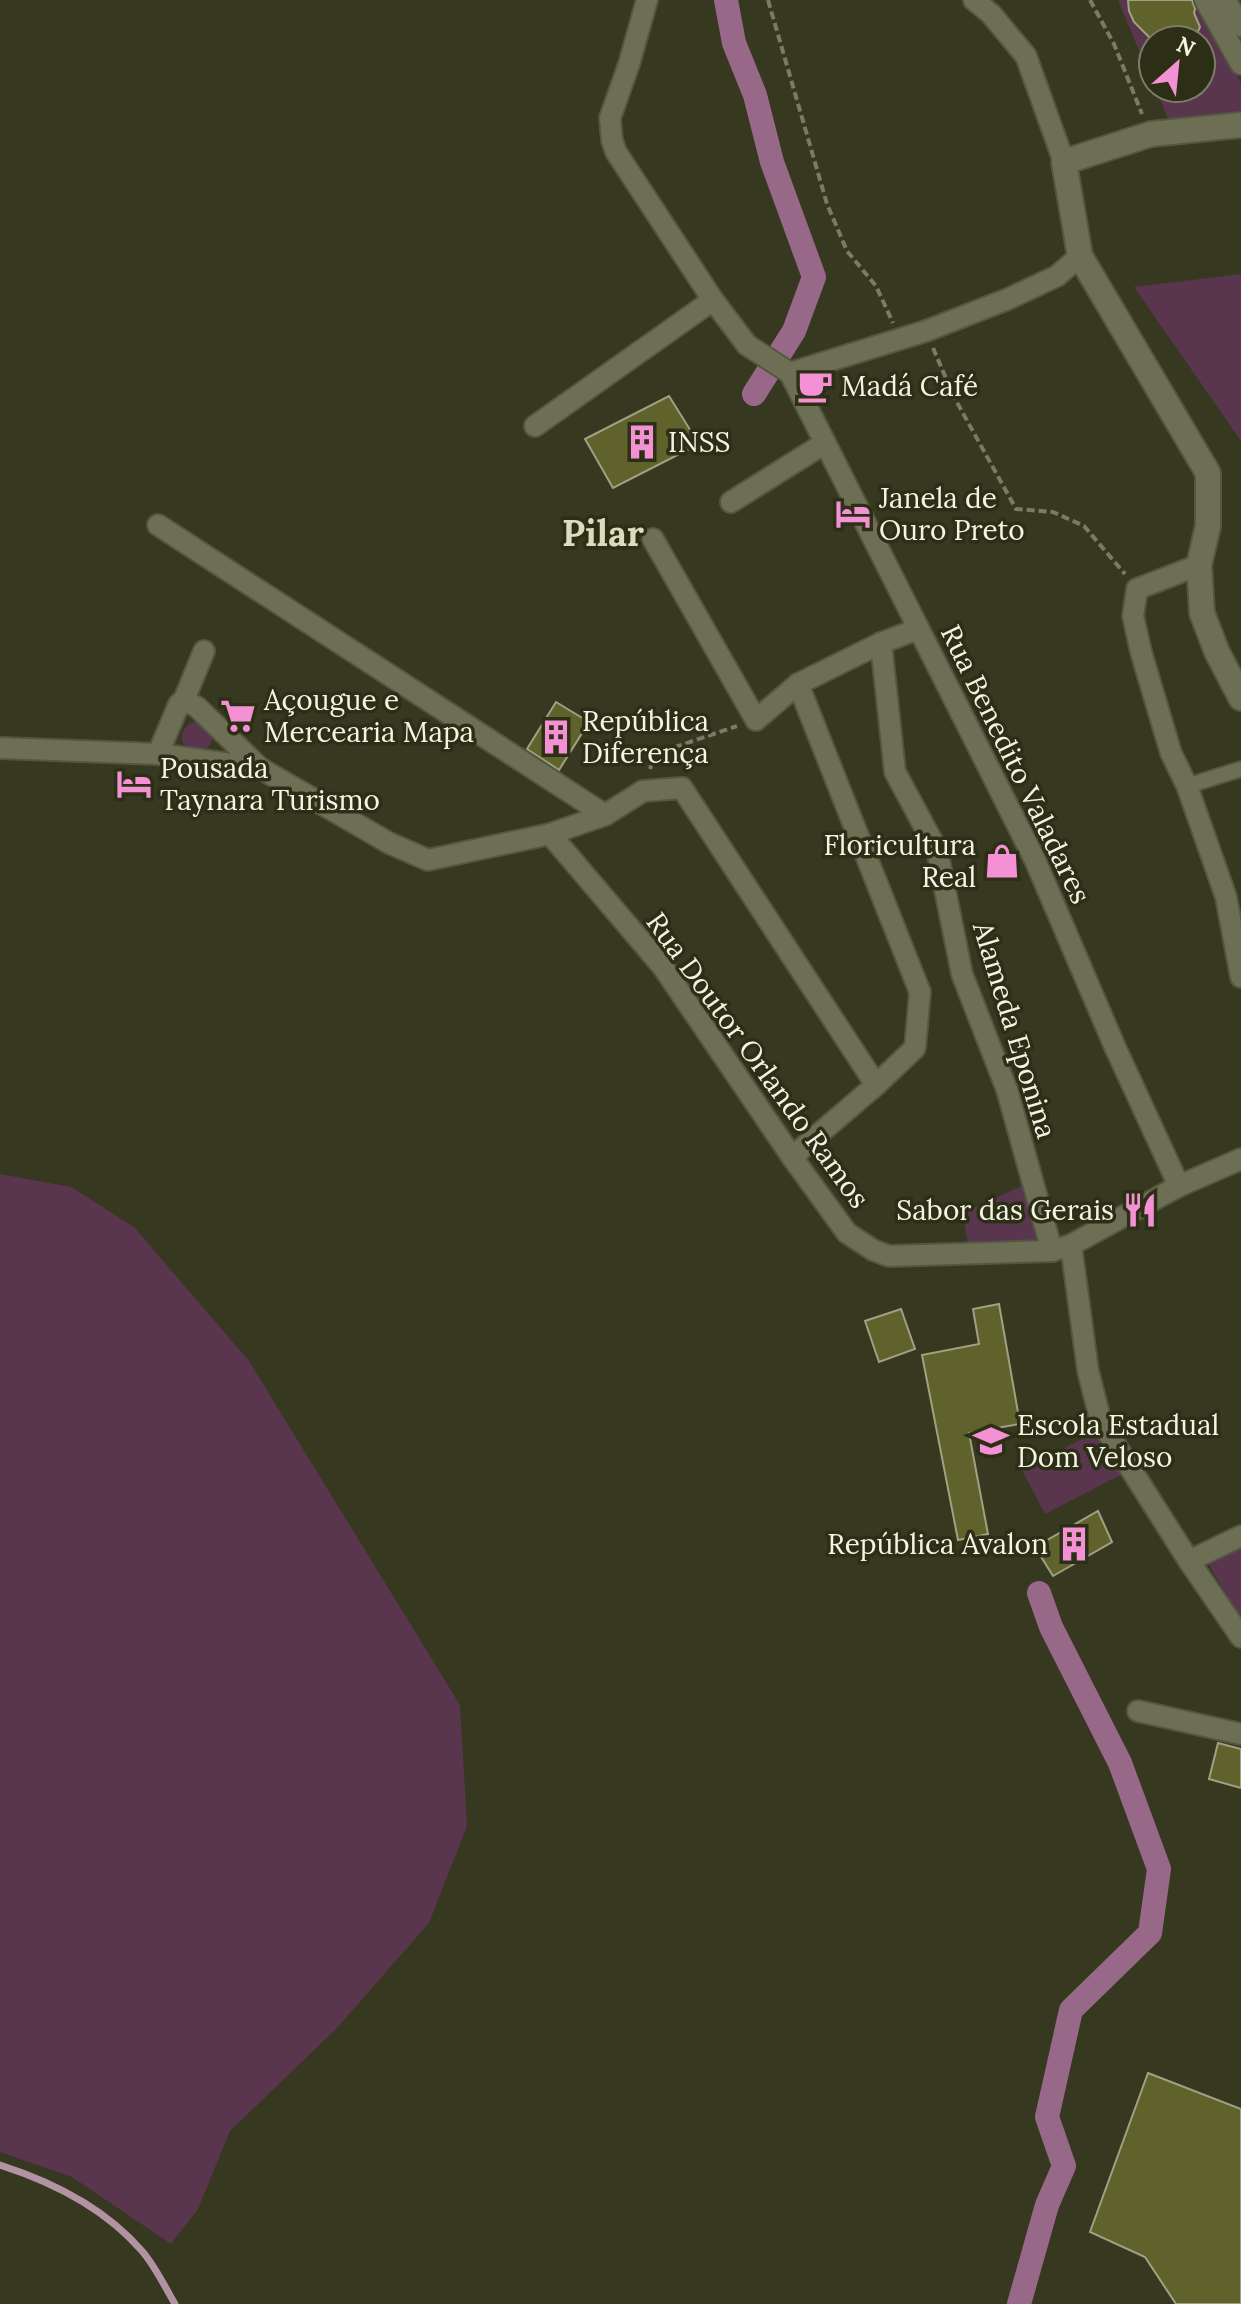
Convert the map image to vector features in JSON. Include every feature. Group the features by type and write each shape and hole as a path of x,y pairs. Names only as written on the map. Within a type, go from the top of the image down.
{"street":[{"path":"647,0 610,118 616,152 713,300 747,345 788,371 926,331 1008,299 1057,276 1080,256"},
{"path":"974,0 991,14 1026,56 1064,162 1080,256 1208,473 1208,526 1199,565 1202,613 1217,652 1241,698"},
{"path":"1205,0 1241,64"},
{"path":"1225,0 1241,26"},
{"path":"1064,162 1151,134 1241,125"},
{"path":"535,426 713,300"},
{"name":"Rua Benedito Valadares","path":"788,371 1035,860 1179,1186"},
{"path":"731,502 825,443"},
{"path":"158,525 605,815"},
{"path":"653,539 756,720 798,684 881,643 918,629"},
{"path":"1199,565 1137,589 1133,616 1171,753 1187,786 1226,897 1241,977"},
{"name":"Alameda Eponina","path":"881,643 895,772 937,850 962,974 1007,1090 1062,1248 1101,1422 1241,1637"},
{"path":"158,754 204,651"},
{"path":"792,1157 915,1048 920,992 798,684"},
{"path":"184,700 197,707 260,768 389,843 428,860 550,834 605,815 643,791 682,788 876,1085"},
{"path":"0,748 158,754 260,768"},
{"path":"1187,786 1241,769"},
{"name":"Rua Doutor Orlando Ramos","path":"550,834 663,967 847,1233 873,1250 889,1256 1062,1248"},
{"path":"1062,1248 1179,1186 1241,1159"},
{"path":"1189,1561 1241,1536"},
{"path":"1138,1711 1241,1734"}],"path":[{"path":"768,0 827,204 847,251 876,286 890,312 899,339"},
{"path":"1090,0 1114,44 1151,134"},
{"path":"926,331 954,397 1016,509 1053,512 1084,526 1137,589"},
{"path":"643,791 655,754 756,720"}],"shaded area":[{"path":"1118,0 1201,0 1213,24 1137,24 1137,46"},
{"path":"1217,33 1241,83 1241,117 1171,125 1162,104 1217,104"},
{"path":"1241,274 1241,441 1134,287"},
{"path":"197,722 208,726 212,737 208,748 197,752 186,748 182,737 186,726"},
{"path":"0,1174 71,1187 134,1227 249,1361 460,1705 467,1826 429,1923 337,2028 230,2131 198,2209 171,2244 72,2177 0,2152"},
{"path":"1030,1182 1047,1247 968,1244 963,1213"},
{"path":"1111,1424 1134,1468 1045,1514 1022,1470"},
{"path":"1241,1545 1241,1613 1237,1613 1204,1556"}],"building":[{"path":"1128,0 1192,0 1199,24 1137,25 1129,11"},
{"name":"INSS","path":"669,396 699,444 613,488 585,439"},
{"name":"República Diferença","path":"556,702 589,722 559,770 527,749"},
{"path":"999,1304 1020,1424 969,1433 988,1534 958,1540 922,1355 979,1344 973,1309"},
{"path":"901,1309 915,1349 879,1362 865,1321"},
{"name":"República Avalon","path":"1098,1511 1112,1542 1053,1576 1035,1547"},
{"path":"1218,1743 1241,1749 1241,1788 1209,1779"},
{"path":"1148,2073 1241,2109 1241,2304 1176,2304 1145,2257 1090,2232"}],"waterway":[{"path":"726,0 734,43 755,95 772,162 814,277 794,331 754,394"},
{"path":"1019,2304 1047,2205 1064,2166 1047,2117 1071,2010 1150,1933 1159,1869 1120,1763 1051,1627 1039,1593"},
{"path":"0,2165 58,2188 112,2222 147,2257 175,2304"}],"place":[{"name":"Madá Café","path":"815,386"},
{"name":"INSS","path":"642,442"},
{"name":"Janela de Ouro Preto","path":"853,514"},
{"name":"Açougue e Mercearia Mapa","path":"238,716"},
{"name":"República Diferença","path":"556,737"},
{"name":"Pousada Taynara Turismo","path":"134,784"},
{"name":"Floricultura Real","path":"1002,861"},
{"name":"Sabor das Gerais","path":"1140,1210"},
{"name":"Escola Estadual Dom Veloso","path":"991,1441"},
{"name":"República Avalon","path":"1074,1544"}],"district":[{"name":"Pilar","path":"603,533"}]}
